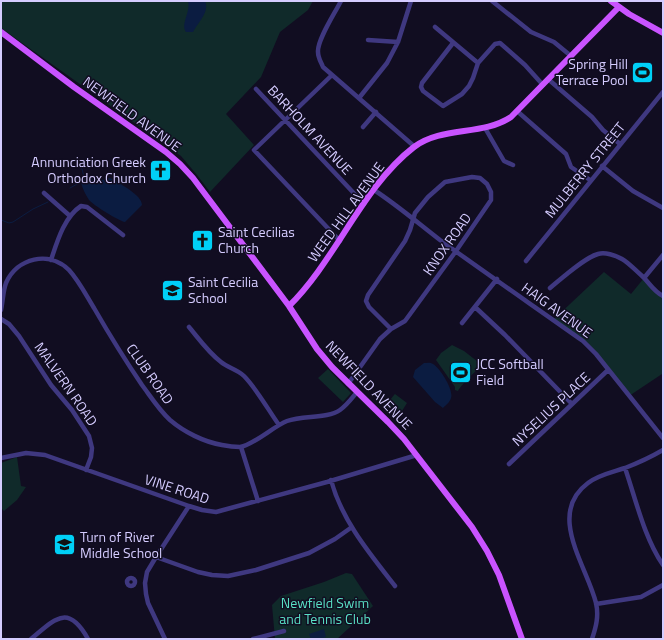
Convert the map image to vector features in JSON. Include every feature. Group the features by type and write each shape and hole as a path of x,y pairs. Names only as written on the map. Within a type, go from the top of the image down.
{"main road":[{"path":"611,1 663,33"},
{"name":"WEED HILL AVENUE","path":"289,306 298,297 340,241 364,204 388,172 415,147 426,140 438,136 485,128 505,121 517,111 618,6"},
{"name":"NEWFIELD AVENUE","path":"1,32 74,87 166,152 180,164 208,197 289,306 317,348 332,367 388,422 417,455 472,527 487,551 499,575 522,639"}],"street":[{"path":"341,1 321,40 318,51 319,60 323,67 415,147"},
{"path":"360,98 387,63 398,42 411,1"},
{"path":"492,1 531,32 554,42 571,56"},
{"path":"435,27 478,63"},
{"path":"368,40 398,42"},
{"path":"453,43 422,83 421,87 423,91 443,106 462,94 469,86 478,63 495,44 500,43 525,65 542,84"},
{"path":"332,75 254,150 340,241"},
{"path":"548,79 592,117 602,130 620,144"},
{"name":"BARHOLM AVENUE","path":"256,89 364,204"},
{"name":"MULBERRY STREET","path":"526,261 590,180 663,92"},
{"path":"517,111 566,154 572,167 590,180"},
{"path":"363,127 376,112"},
{"path":"485,128 504,161 513,165"},
{"path":"602,166 633,191 663,208"},
{"name":"KNOX ROAD","path":"348,384 380,339 391,329 405,322 491,200 491,192 487,184 480,178 472,177 445,182 428,197 415,213 413,219"},
{"name":"HAIG AVENUE","path":"374,190 394,203 456,251 582,341 596,354 663,438"},
{"path":"44,193 70,216"},
{"path":"1,310 5,284 14,270 33,259 51,260 60,234 70,216 77,208 84,206 123,235"},
{"path":"391,329 369,307 366,301 368,295 405,241 413,219"},
{"path":"550,288 579,265 598,254 604,253 621,258 644,278 650,287 663,296"},
{"path":"644,278 663,255"},
{"name":"CLUB ROAD","path":"51,260 64,266 76,280 136,376 157,406 171,420 202,440 221,445 241,447"},
{"path":"462,323 497,279"},
{"path":"475,307 505,335 572,404"},
{"name":"MALVERN ROAD","path":"1,319 9,324 19,336 50,385 72,410 89,436 92,448 91,457 86,470"},
{"path":"189,327 207,349 219,360 240,372 246,378 279,425"},
{"name":"NYSELIUS PLACE","path":"509,464 608,370"},
{"path":"258,501 241,447 288,421 331,414 340,410 349,402 356,392"},
{"path":"592,639 597,623 596,604 571,535 569,527 570,510 575,497 587,483 645,460 663,450"},
{"name":"VINE ROAD","path":"1,458 17,454 35,454 57,459 189,506 216,512 417,455"},
{"path":"625,468 647,534 663,565"},
{"path":"331,480 337,499 352,527 395,586"},
{"path":"165,639 148,603 145,583 147,572 189,506"},
{"path":"156,557 198,572 228,576 256,570 310,554 352,527"},
{"path":"160,550 167,560"},
{"path":"135,583 145,583"},
{"path":"596,604 641,597 663,585"},
{"path":"31,639 52,622 59,618 66,617 73,619 78,624 88,639"},
{"path":"253,639 284,631"}],"green space":[{"path":"1,1 313,1 308,10 280,32 261,77 226,114 254,145 210,192 181,156 1,28"},
{"path":"604,272 631,294 644,278 663,296 663,375 662,374 629,396 596,354 553,320"},
{"name":"JCC Softball Field","path":"452,345 464,351 482,365 458,391 455,390 455,387 436,360 441,353"},
{"path":"328,369 351,393 343,402 318,378"},
{"path":"395,394 407,403 398,415 386,405"},
{"path":"17,457 21,486 26,487 17,500 4,511 1,508 1,463"},
{"name":"Newfield Swim and Tennis Club","path":"346,573 352,574 373,606 337,639 275,639 272,605 281,596"}],"water":[{"path":"188,1 205,1 206,5 205,13 193,32 186,32 184,29 189,5"},
{"path":"87,175 103,180 109,178 113,179 135,194 141,201 142,205 125,222 112,216 89,200 81,182"},
{"path":"424,363 431,363 436,366 443,374 448,385 451,398 443,408 435,402 413,377 415,370"},
{"path":"324,629 326,637 311,639 309,634"}],"waterway":[{"path":"70,188 79,183 84,177 82,169 78,165"},
{"path":"1,220 9,223 13,222 33,209 48,202"}],"place":[{"name":"Spring Hill Terrace Pool","path":"643,72"},
{"name":"Annunciation Greek Orthodox Church","path":"161,170"},
{"name":"Saint Cecilias Church","path":"202,240"},
{"name":"Saint Cecilia School","path":"172,290"},
{"name":"JCC Softball Field","path":"460,372"},
{"name":"Turn of River Middle School","path":"64,545"}]}
